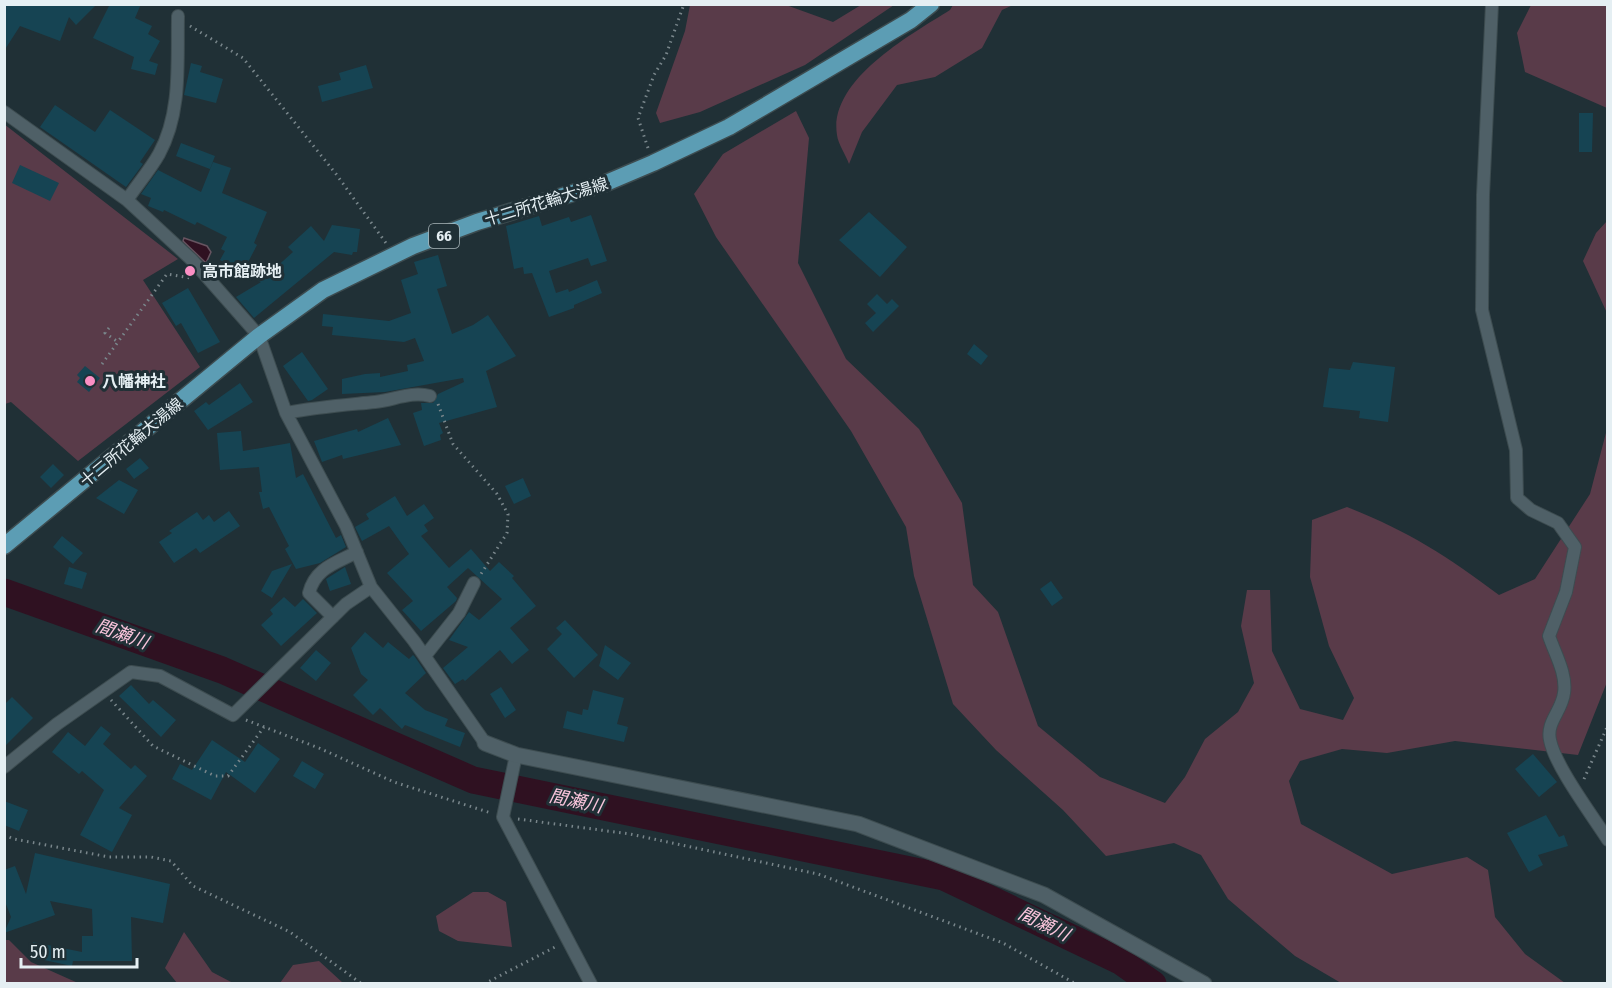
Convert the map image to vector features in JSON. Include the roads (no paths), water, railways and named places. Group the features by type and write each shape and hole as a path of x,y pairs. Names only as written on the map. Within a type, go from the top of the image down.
{"main road":[{"name":"十二所花輪大湯線","path":"4,546 259,336 323,290 394,255 477,222 606,183 653,163 729,127 911,20 931,4"}],"street":[{"path":"1492,4 1483,195 1482,310 1516,450 1517,498 1531,510 1558,523 1575,547 1566,592 1549,636 1565,680 1564,695 1549,727 1550,741 1577,791 1608,840"},
{"path":"127,200 159,153 172,118 179,83 178,16"},
{"path":"4,112 127,200 192,261 259,336 286,413 346,526 371,587 486,743 515,760 858,824 1044,895 1204,984"},
{"path":"286,413 324,405 376,402 419,393 430,396"},
{"path":"333,617 309,593 311,583 319,571 357,552"},
{"path":"424,656 459,613 474,583"},
{"path":"4,767 102,690 131,672 160,676 233,714 346,604 371,587"},
{"path":"515,760 503,817 591,984"}],"waterway":[{"name":"間瀬川","path":"4,592 222,670 473,780 944,877 1120,961 1153,984"}],"place":[{"name":"高市館跡地","path":"190,271"},
{"name":"八幡神社","path":"90,381"}]}
